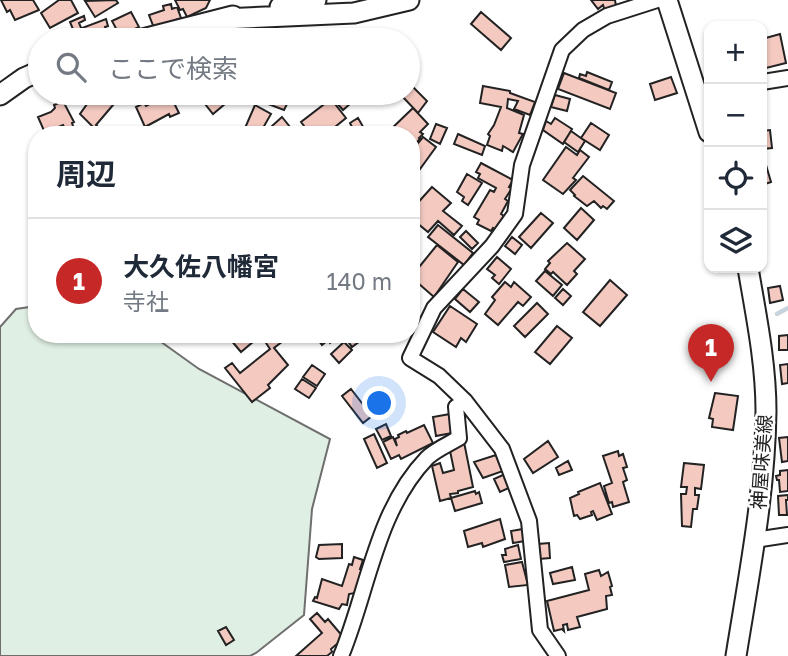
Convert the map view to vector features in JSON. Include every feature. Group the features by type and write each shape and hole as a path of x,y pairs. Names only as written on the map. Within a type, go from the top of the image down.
{"main road":[{"path":"187,28 286,3 316,0"},
{"path":"223,19 355,13 409,0"},
{"path":"667,0 702,90"},
{"path":"0,95 28,76"},
{"name":"神屋味美線","path":"736,656 763,475 764,371 749,273"}],"street":[{"path":"420,337 434,307 492,246 515,214 522,165 562,50 583,30 607,16 656,0"},
{"path":"767,81 788,78"},
{"path":"417,343 410,358 439,376 465,401 502,449 529,521 540,630 558,656"},
{"path":"341,656 378,543 397,502 429,456 459,438 456,407 465,401"},
{"path":"754,540 788,535"}],"green space":[{"path":"28,307 28,343 163,343 199,369 330,439 312,509 304,615 250,656 0,656 0,327 16,309"}],"building":[{"path":"1,0 33,0 39,10 15,20"},
{"path":"59,0 71,0 78,13 50,28 41,13"},
{"path":"116,0 118,3 95,17 85,1"},
{"path":"175,0 210,0 206,8 187,17"},
{"path":"591,0 615,0 616,6 605,11 603,5 598,9"},
{"path":"171,4 172,9 177,7 181,18 154,28 149,15 164,10 163,6"},
{"path":"131,12 139,27 116,28 112,21"},
{"path":"481,12 511,38 501,50 471,24"},
{"path":"84,16 85,20 79,23 81,28 72,28 70,22"},
{"path":"106,19 108,26 105,28 82,28"},
{"path":"780,34 786,63 767,68 767,38"},
{"path":"587,72 612,82 609,90 579,78 580,74 586,76"},
{"path":"564,73 616,93 610,109 558,89"},
{"path":"671,77 677,93 655,100 650,84"},
{"path":"483,86 510,91 535,102 530,115 514,109 518,101 508,99 507,108 524,115 519,133 523,134 513,152 503,146 502,151 487,145 490,136 488,134 501,107 480,103"},
{"path":"420,94 427,101 418,113 410,105 420,105"},
{"path":"555,95 570,99 567,111 551,107"},
{"path":"54,105 65,105 74,122 73,126 42,126 38,117 55,108"},
{"path":"86,105 113,105 97,126 92,126 80,114"},
{"path":"175,105 179,113 170,117 169,114 145,126 136,107"},
{"path":"206,105 224,105 213,114"},
{"path":"255,105 271,114 264,126 246,126"},
{"path":"271,105 286,105 284,110"},
{"path":"323,105 336,105 346,118 336,126 304,126 301,122"},
{"path":"413,108 428,124 420,132 420,126 394,126"},
{"path":"282,117 289,126 272,126"},
{"path":"358,118 363,126 352,126 350,123"},
{"path":"555,118 572,129 563,144 543,130 546,121 551,124"},
{"path":"591,123 609,135 600,150 581,138"},
{"path":"436,124 447,128 440,144 430,139"},
{"path":"767,130 770,130 772,148 767,148"},
{"path":"571,131 585,141 578,152 564,142"},
{"path":"458,134 485,146 482,155 454,144"},
{"path":"423,137 436,147 420,169 420,141"},
{"path":"566,147 577,155 580,150 589,157 573,178 576,180 563,194 543,180"},
{"path":"481,163 513,180 509,187 512,188 505,199 508,201 501,214 504,216 496,230 493,228 491,231 477,224 479,220 474,217 490,190 494,192 496,188 478,178 480,174 476,172"},
{"path":"467,174 482,183 468,205 462,201 464,197 457,192"},
{"path":"583,176 614,201 607,209 603,206 601,208 594,201 587,206 574,196 570,190"},
{"path":"432,187 451,203 443,211 462,226 454,235 438,221 428,232 420,225 420,200"},
{"path":"581,208 594,220 577,240 564,228"},
{"path":"541,213 553,223 531,248 519,237"},
{"path":"438,225 473,253 464,265 428,237"},
{"path":"466,231 478,243 472,249 460,237"},
{"path":"512,237 522,245 515,254 505,246"},
{"path":"567,243 585,259 574,271 577,274 567,285 553,272 551,274 545,269 550,263 548,261"},
{"path":"437,245 458,262 434,297 420,285 420,266"},
{"path":"497,257 511,269 499,284 492,278 495,275 487,269"},
{"path":"545,271 562,285 553,296 536,281"},
{"path":"610,280 627,295 600,326 583,312"},
{"path":"505,282 511,287 514,282 531,297 523,306 518,302 498,325 485,314 495,300 492,297"},
{"path":"780,286 783,300 770,303 768,288"},
{"path":"463,289 479,302 470,312 455,299"},
{"path":"563,289 571,296 563,305 555,298"},
{"path":"537,303 548,314 525,337 514,326"},
{"path":"450,306 477,324 466,342 461,338 456,347 433,332"},
{"path":"557,326 572,338 550,364 535,352"},
{"path":"788,335 788,350 779,350 779,336"},
{"path":"233,343 252,343 241,352"},
{"path":"266,343 280,343 274,348 288,365 268,385 270,388 252,402 225,368 232,363 240,373 270,349"},
{"path":"343,343 352,350 339,363 331,354"},
{"path":"788,364 788,383 782,384 780,365"},
{"path":"312,365 325,374 317,386 303,377"},
{"path":"302,379 316,388 309,398 295,389"},
{"path":"351,389 372,416 363,423 342,396"},
{"path":"715,393 738,396 733,430 712,427 713,419 709,418"},
{"path":"450,414 452,433 436,436 433,417"},
{"path":"386,424 391,436 382,440 376,429"},
{"path":"424,425 433,443 401,459 399,455 391,459 383,442 393,437 397,446 395,439 398,435"},
{"path":"374,434 387,463 377,468 364,439"},
{"path":"788,437 788,461 782,462 779,438"},
{"path":"548,441 558,457 533,473 524,459"},
{"path":"464,442 473,487 450,494 451,498 440,501 432,466 440,463 443,473 454,470 449,446"},
{"path":"618,451 619,456 623,454 627,467 623,468 627,480 623,482 629,502 613,507 612,502 609,503 604,486 612,483 603,456"},
{"path":"496,455 503,471 483,478 474,462"},
{"path":"568,461 572,470 559,475 556,468"},
{"path":"684,463 704,465 701,489 695,488 695,495 699,495 697,509 693,509 691,527 682,526 681,494 686,494 687,487 681,487"},
{"path":"788,470 788,491 780,492 776,476 780,475 780,471"},
{"path":"505,474 511,487 500,492 494,479"},
{"path":"600,483 612,514 597,520 593,511 592,515 580,519 577,515 574,516 570,498"},
{"path":"475,491 476,494 479,492 482,503 455,511 451,498"},
{"path":"788,495 787,515 779,515 778,496"},
{"path":"500,519 505,539 483,547 482,543 468,547 464,531"},
{"path":"523,529 525,541 513,543 511,531"},
{"path":"549,543 550,558 539,559 538,544"},
{"path":"342,544 342,558 316,557 319,545"},
{"path":"518,545 521,559 504,562 502,555 506,555 505,549"},
{"path":"354,557 363,560 360,569 363,570 355,593 349,594 347,605 342,604 339,609 313,601 317,598 322,579 342,586"},
{"path":"522,562 528,585 509,587 505,565"},
{"path":"572,567 575,580 553,584 550,573"},
{"path":"599,570 601,576 608,572 612,586 612,595 606,596 607,609 577,617 580,627 568,630 567,624 563,625 564,631 554,631 547,601 589,590 585,574"},
{"path":"317,613 325,622 328,619 344,638 327,656 296,656 322,633 310,619"},
{"path":"226,627 234,640 226,645 218,631"}],"waterway":[{"path":"777,314 788,308"}],"place":[{"name":"大久佐八幡宮","path":"711,382"}]}
